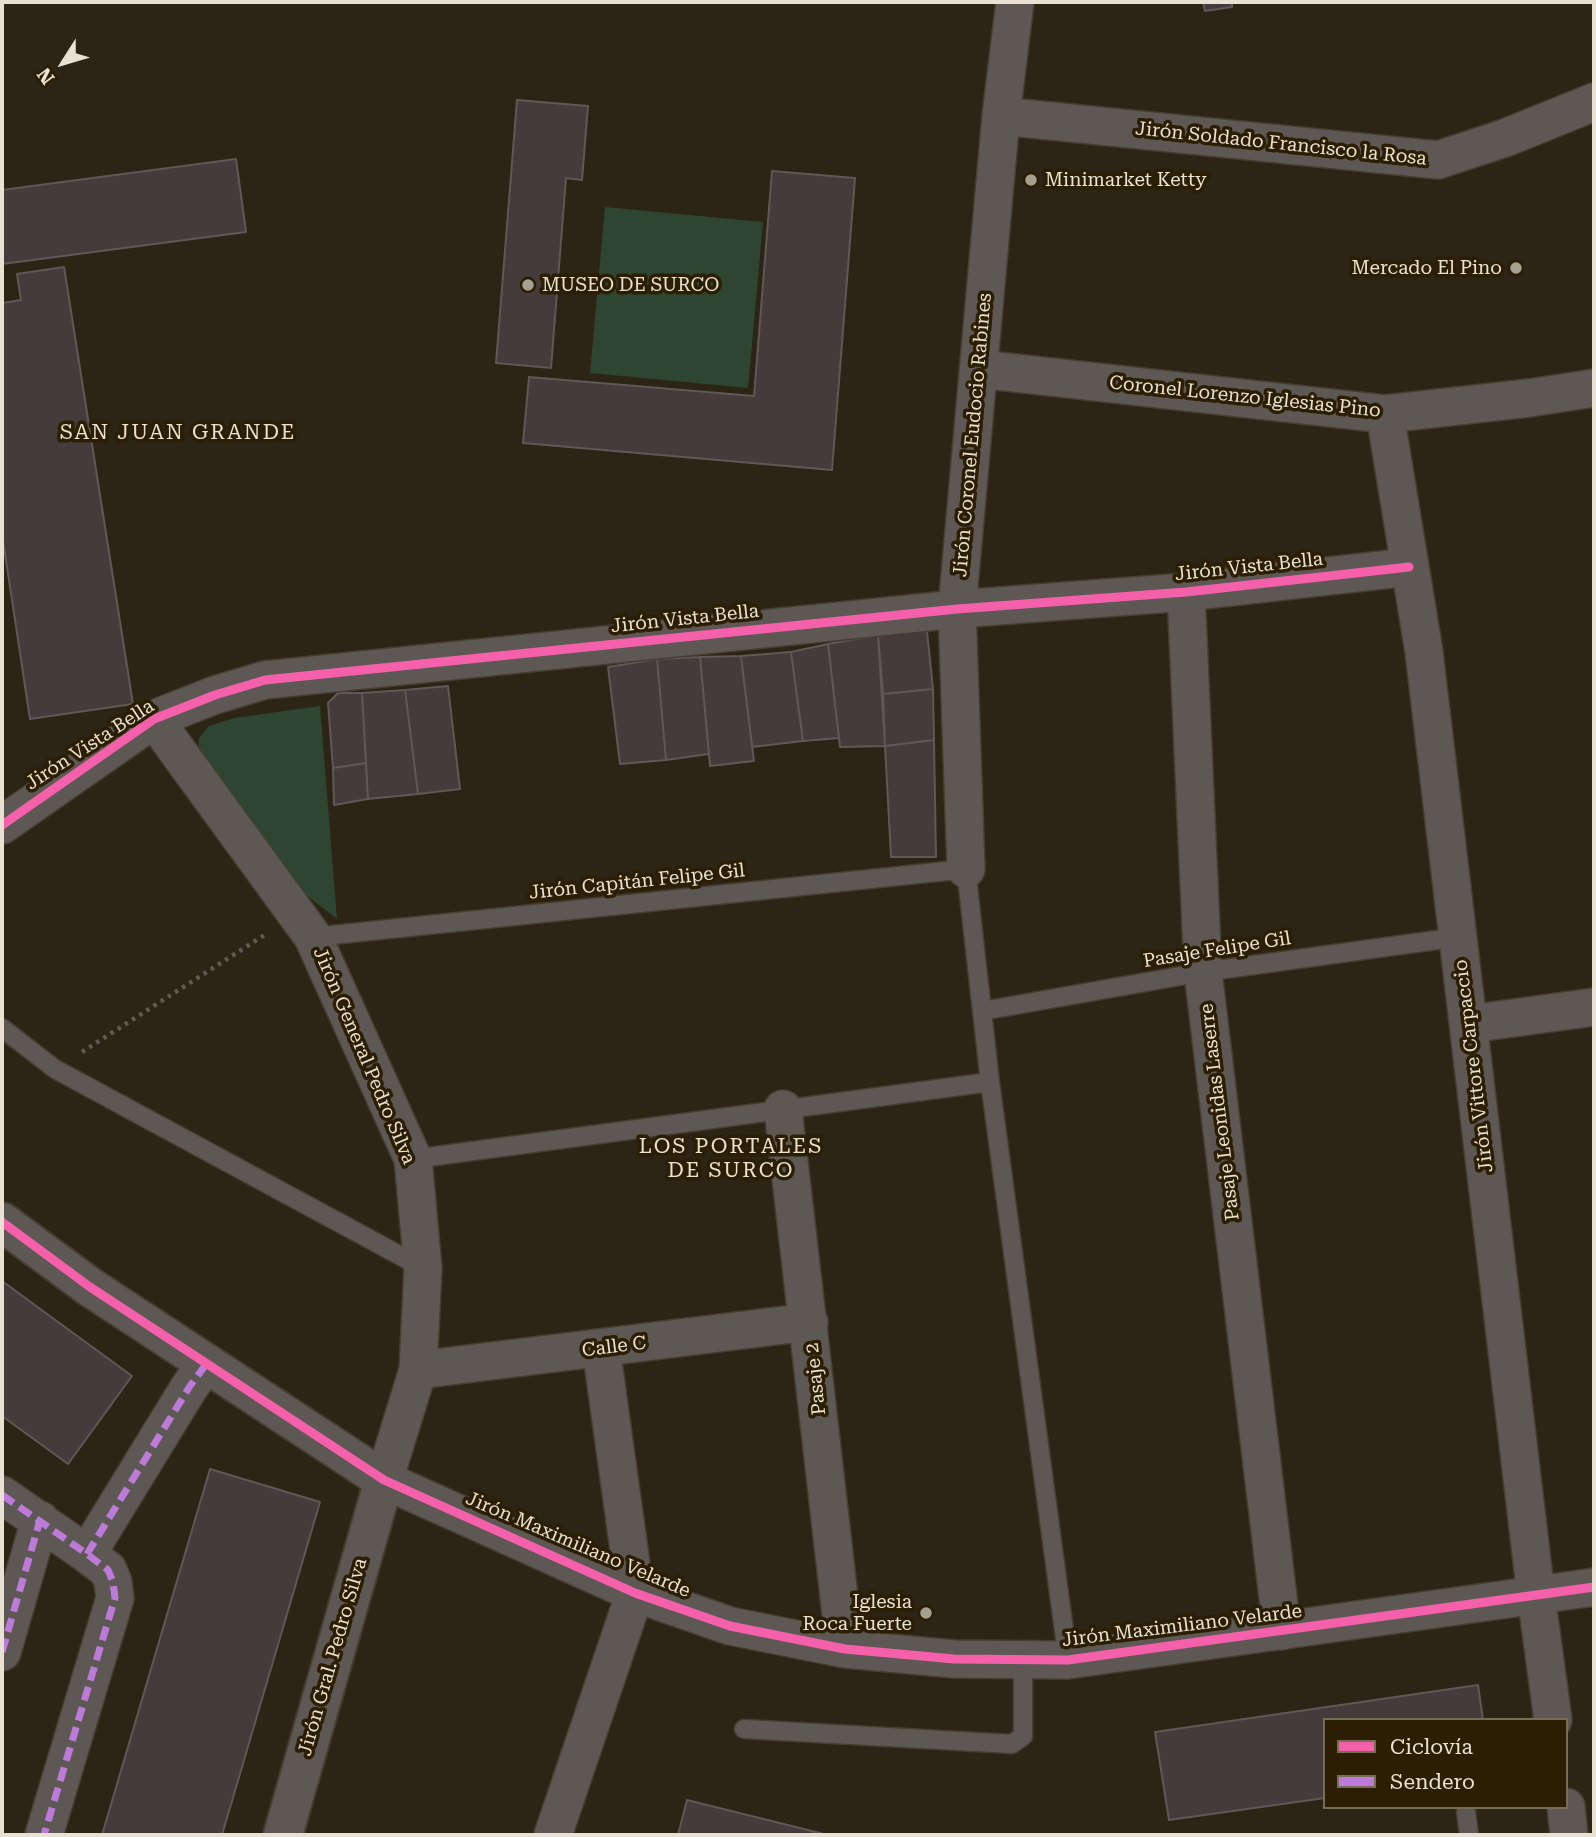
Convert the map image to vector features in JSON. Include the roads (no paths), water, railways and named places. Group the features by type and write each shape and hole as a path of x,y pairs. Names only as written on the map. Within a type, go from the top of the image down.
{"street":[{"name":"Jirón Coronel Eudocio Rabines","path":"966,869 957,608 1001,116 1015,2"},
{"name":"Jirón Soldado Francisco la Rosa","path":"1001,116 1438,160 1505,138 1594,102"},
{"name":"Coronel Lorenzo Iglesias Pino","path":"979,369 1385,414 1594,388"},
{"name":"Jirón Vittore Carpaccio","path":"1385,414 1424,652 1553,1718"},
{"name":"Jirón Vista Bella","path":"2,825 155,719 215,695 265,680 957,608 1186,592 1409,567"},
{"name":"Pasaje Leonidas Laserre","path":"1186,592 1203,972 1282,1631"},
{"name":"Jirón General Pedro Silva","path":"155,719 304,926 413,1159 423,1268 418,1370 384,1480"},
{"path":"1469,1024 1594,1007"},
{"name":"Pasaje 2","path":"783,1109 845,1649"},
{"name":"Jirón Maximiliano Velarde","path":"2,1222 90,1287 384,1480 635,1593 730,1626 845,1649 954,1659 1068,1660 1594,1587"},
{"name":"Calle C","path":"418,1370 809,1322"},
{"path":"553,1835 635,1593 601,1348"},
{"path":"87,1554 190,1386 207,1363"},
{"name":"Jirón Gral. Pedro Silva","path":"292,1833 384,1480"},
{"path":"2,1495 107,1570 113,1582 115,1598 44,1835"},
{"path":"2,1652 40,1520"},
{"path":"1566,1809 1569,1835"}],"lane":[{"name":"Jirón Capitán Felipe Gil","path":"304,926 966,869"},
{"path":"966,869 990,1082 1068,1660"},
{"name":"Pasaje Felipe Gil","path":"982,1011 1203,972 1459,937"},
{"path":"2,1028 55,1069 423,1268"},
{"path":"413,1159 990,1082"},
{"path":"744,1729 1012,1744 1023,1736 1023,1660"},
{"path":"1466,1812 1469,1835"}],"place":[{"name":"Minimarket Ketty","path":"1031,180"},
{"name":"Mercado El Pino","path":"1516,268"},
{"name":"MUSEO DE SURCO","path":"528,285"},
{"name":"Iglesia Roca Fuerte","path":"926,1613"}],"district":[{"name":"SAN JUAN GRANDE","path":"178,433"},
{"name":"LOS PORTALES DE SURCO","path":"731,1159"}]}
